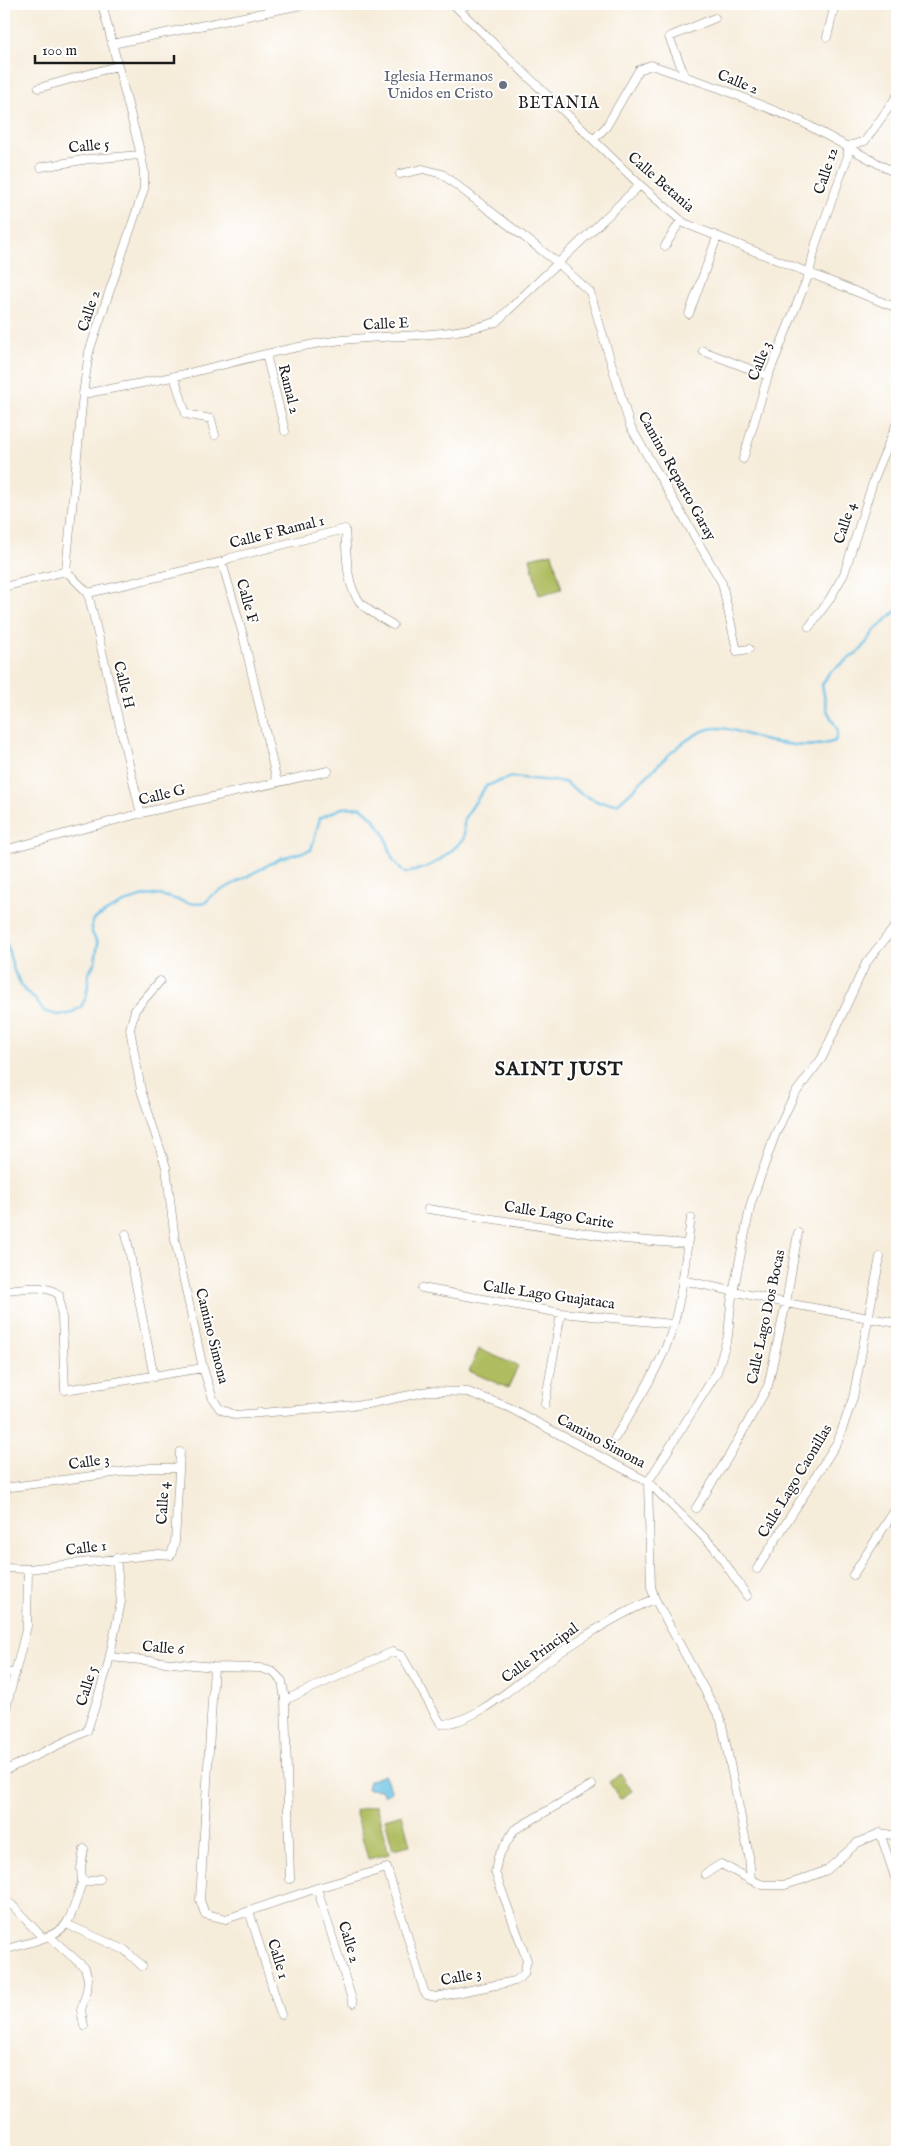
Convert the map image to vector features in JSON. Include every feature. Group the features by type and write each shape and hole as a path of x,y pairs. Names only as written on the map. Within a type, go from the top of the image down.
{"street":[{"name":"Calle 2","path":"66,571 83,394 90,352 144,189 144,171 141,155 102,4"},
{"path":"112,44 306,4"},
{"path":"456,7 470,4"},
{"path":"828,37 835,4"},
{"name":"Calle Betania","path":"456,7 640,185 681,220 717,237 897,308"},
{"path":"685,76 669,37 715,18"},
{"path":"39,88 117,66"},
{"name":"Calle 2","path":"594,139 606,128 638,70 651,66 722,89 802,122 897,174"},
{"name":"Calle 12","path":"809,274 816,243 848,156 848,146 866,141 897,96"},
{"name":"Calle 5","path":"41,167 89,158 141,155"},
{"name":"Camino Reparto Garay","path":"400,174 423,169 442,174 558,263 590,292 630,426 722,583 737,651 749,649"},
{"name":"Calle E","path":"83,394 174,376 266,354 336,341 430,336 477,328 496,322 640,185"},
{"path":"665,246 681,220"},
{"path":"689,314 717,237"},
{"name":"Calle 3","path":"743,459 768,376 809,274"},
{"path":"703,351 768,376"},
{"name":"Ramal 2","path":"266,354 285,432"},
{"path":"174,376 186,414 210,419 215,435"},
{"name":"Calle 4","path":"809,627 829,600 844,574 874,479 897,423"},
{"name":"Calle F Ramal 1","path":"222,562 230,558 345,529 350,577 360,601 367,609 393,625"},
{"name":"Calle F","path":"88,593 222,562 243,635 277,782"},
{"path":"4,587 66,571 88,593"},
{"name":"Calle H","path":"88,593 141,814"},
{"name":"Calle G","path":"4,850 141,814 328,771"},
{"path":"751,1880 749,1856 721,1720 655,1599 649,1577 648,1482 656,1466 717,1372 728,1336 734,1291 751,1203 775,1135 794,1095 822,1058 866,963 897,924"},
{"name":"Camino Simona","path":"160,981 135,1010 130,1029 142,1090 166,1167 175,1240 204,1368 220,1409 235,1415 368,1404 429,1391 468,1392 508,1407 648,1482 714,1547 747,1596"},
{"name":"Calle Lago Carite","path":"428,1209 624,1239 687,1244"},
{"path":"615,1438 656,1369 674,1324 691,1218"},
{"name":"Calle Lago Dos Bocas","path":"696,1508 729,1456 768,1386 786,1303 798,1233"},
{"path":"126,1234 154,1377"},
{"name":"Calle Lago Caonillas","path":"757,1569 838,1441 853,1398 880,1257"},
{"path":"682,1280 786,1303 897,1323"},
{"path":"4,1290 46,1288 53,1290 59,1295 62,1318 65,1390 204,1368"},
{"name":"Calle Lago Guajataca","path":"422,1288 561,1313 674,1324"},
{"path":"545,1404 561,1313"},
{"name":"Calle 4","path":"171,1555 175,1542 180,1452"},
{"name":"Calle 3","path":"4,1488 150,1468 178,1468"},
{"path":"853,1575 897,1507"},
{"name":"Calle 1","path":"4,1568 28,1569 116,1558 159,1554 171,1555"},
{"name":"Calle 5","path":"4,1770 88,1731 110,1657 121,1602 116,1558"},
{"path":"4,1716 27,1626 28,1569"},
{"name":"Calle Principal","path":"285,1700 392,1652 402,1656 440,1724 453,1724 502,1697 532,1673 585,1636 634,1608 655,1599"},
{"name":"Calle 6","path":"110,1657 214,1667 260,1668 273,1672 282,1681 285,1700 290,1879"},
{"name":"Calle 3","path":"214,1667 200,1900 205,1914 226,1919 318,1888 387,1868 424,1991 428,1994 436,1996 515,1981 524,1974 527,1960 495,1872 498,1857 514,1830 592,1785"},
{"path":"4,1671 15,1674"},
{"path":"880,1833 897,1883"},
{"path":"705,1874 721,1864 763,1885 785,1885 827,1870 857,1844 880,1833 897,1836"},
{"path":"4,1950 46,1937 66,1924 82,1883 81,1868 84,1849"},
{"path":"82,1883 100,1879"},
{"name":"Calle 2","path":"318,1888 353,2003"},
{"path":"11,1904 46,1937 85,1968 88,1979 82,2010 84,2026"},
{"name":"Calle 1","path":"250,1911 281,2015"},
{"path":"66,1924 125,1950 142,1966"}],"green space":[{"path":"552,553 562,589 539,595 530,558"},
{"path":"479,1349 518,1366 508,1388 469,1371"},
{"path":"621,1774 632,1791 620,1799 609,1782"},
{"path":"376,1805 389,1854 368,1859 355,1810"},
{"path":"402,1814 410,1845 393,1849 385,1819"}],"water":[{"path":"384,1775 392,1791 384,1796 381,1790 367,1789 369,1781"}],"waterway":[{"path":"4,940 14,971 24,990 36,1000 44,1011 57,1015 69,1014 81,1007 86,997 88,975 95,962 98,943 92,933 92,921 123,904 149,895 162,896 193,904 205,903 211,896 281,858 311,850 320,818 342,808 361,807 374,819 385,835 393,860 405,873 431,865 457,846 464,839 464,819 486,786 511,777 564,782 583,795 599,802 617,804 679,746 690,738 709,729 734,730 767,741 793,745 810,746 835,741 838,731 827,710 822,685 829,673 862,649 875,630 897,610"}],"place":[{"name":"Iglesia Hermanos Unidos en Cristo","path":"503,85"}],"district":[{"name":"BETANIA","path":"559,104"},
{"name":"SAINT JUST","path":"559,1069"}]}
